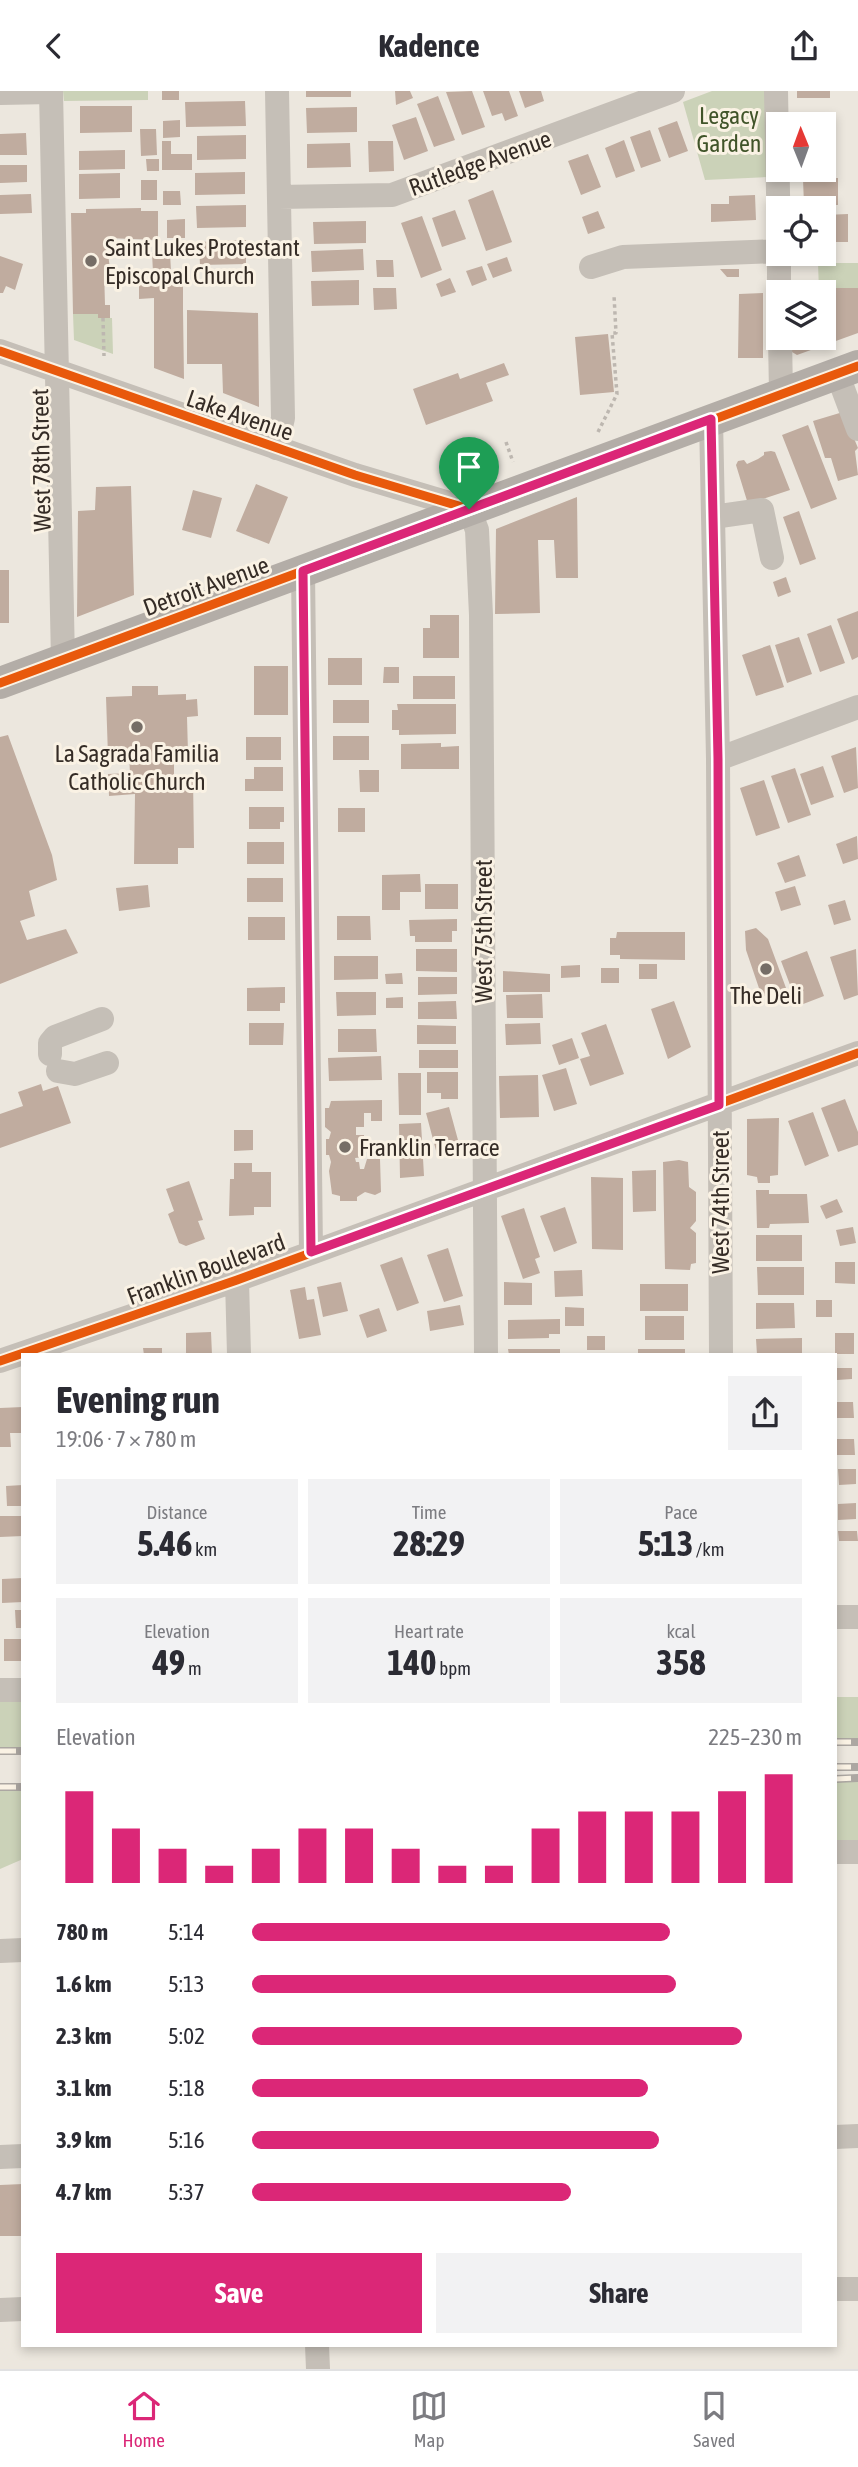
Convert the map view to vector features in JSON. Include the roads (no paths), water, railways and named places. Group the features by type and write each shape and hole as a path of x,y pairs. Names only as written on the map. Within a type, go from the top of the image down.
{"main road":[{"name":"Detroit Avenue","path":"3,675 63,660 848,370"}],"street":[{"path":"0,93 51,91"},
{"name":"West 78th Street","path":"51,91 63,660"},
{"path":"276,448 283,418 277,91"},
{"name":"Rutledge Avenue","path":"279,197 392,195 673,91"},
{"path":"776,91 778,196"},
{"path":"591,267 623,257 766,252"},
{"path":"780,350 781,393"},
{"name":"Lake Avenue","path":"0,351 276,448 469,509"},
{"path":"848,370 858,429"},
{"name":"West 74th Street","path":"711,419 718,759 722,1353"},
{"name":"West 75th Street","path":"469,509 477,530 481,615 486,1353"},
{"path":"713,517 762,510 772,558"},
{"path":"303,571 311,1252"},
{"path":"718,759 858,707"},
{"path":"102,1019 55,1037 50,1043 54,1063 75,1074 107,1063"},
{"name":"Franklin Boulevard","path":"23,1353 237,1280 858,1053"},
{"path":"237,1280 239,1353"},
{"name":"Franklin Boulevard","path":"0,1361 21,1354"},
{"path":"837,1617 858,1616"},
{"path":"0,1690 21,1690"},
{"path":"837,1852 858,1852"},
{"path":"0,1951 21,1950"},
{"path":"837,2137 858,2136"},
{"path":"0,2157 21,2156"},
{"path":"837,2289 858,2289"},
{"path":"0,2310 21,2309"},
{"path":"317,2347 318,2369"}],"railway":[{"path":"837,1742 858,1742"},
{"path":"0,1751 21,1751"},
{"path":"837,1767 858,1767"},
{"path":"837,1779 858,1778"},
{"path":"0,1787 21,1787"}],"place":[{"name":"Saint Lukes Protestant Episcopal Church","path":"91,261"},
{"name":"La Sagrada Familia Catholic Church","path":"137,727"},
{"name":"The Deli","path":"766,969"},
{"name":"Franklin Terrace","path":"345,1147"}],"park label":[{"name":"Legacy Garden","path":"729,129"}]}
